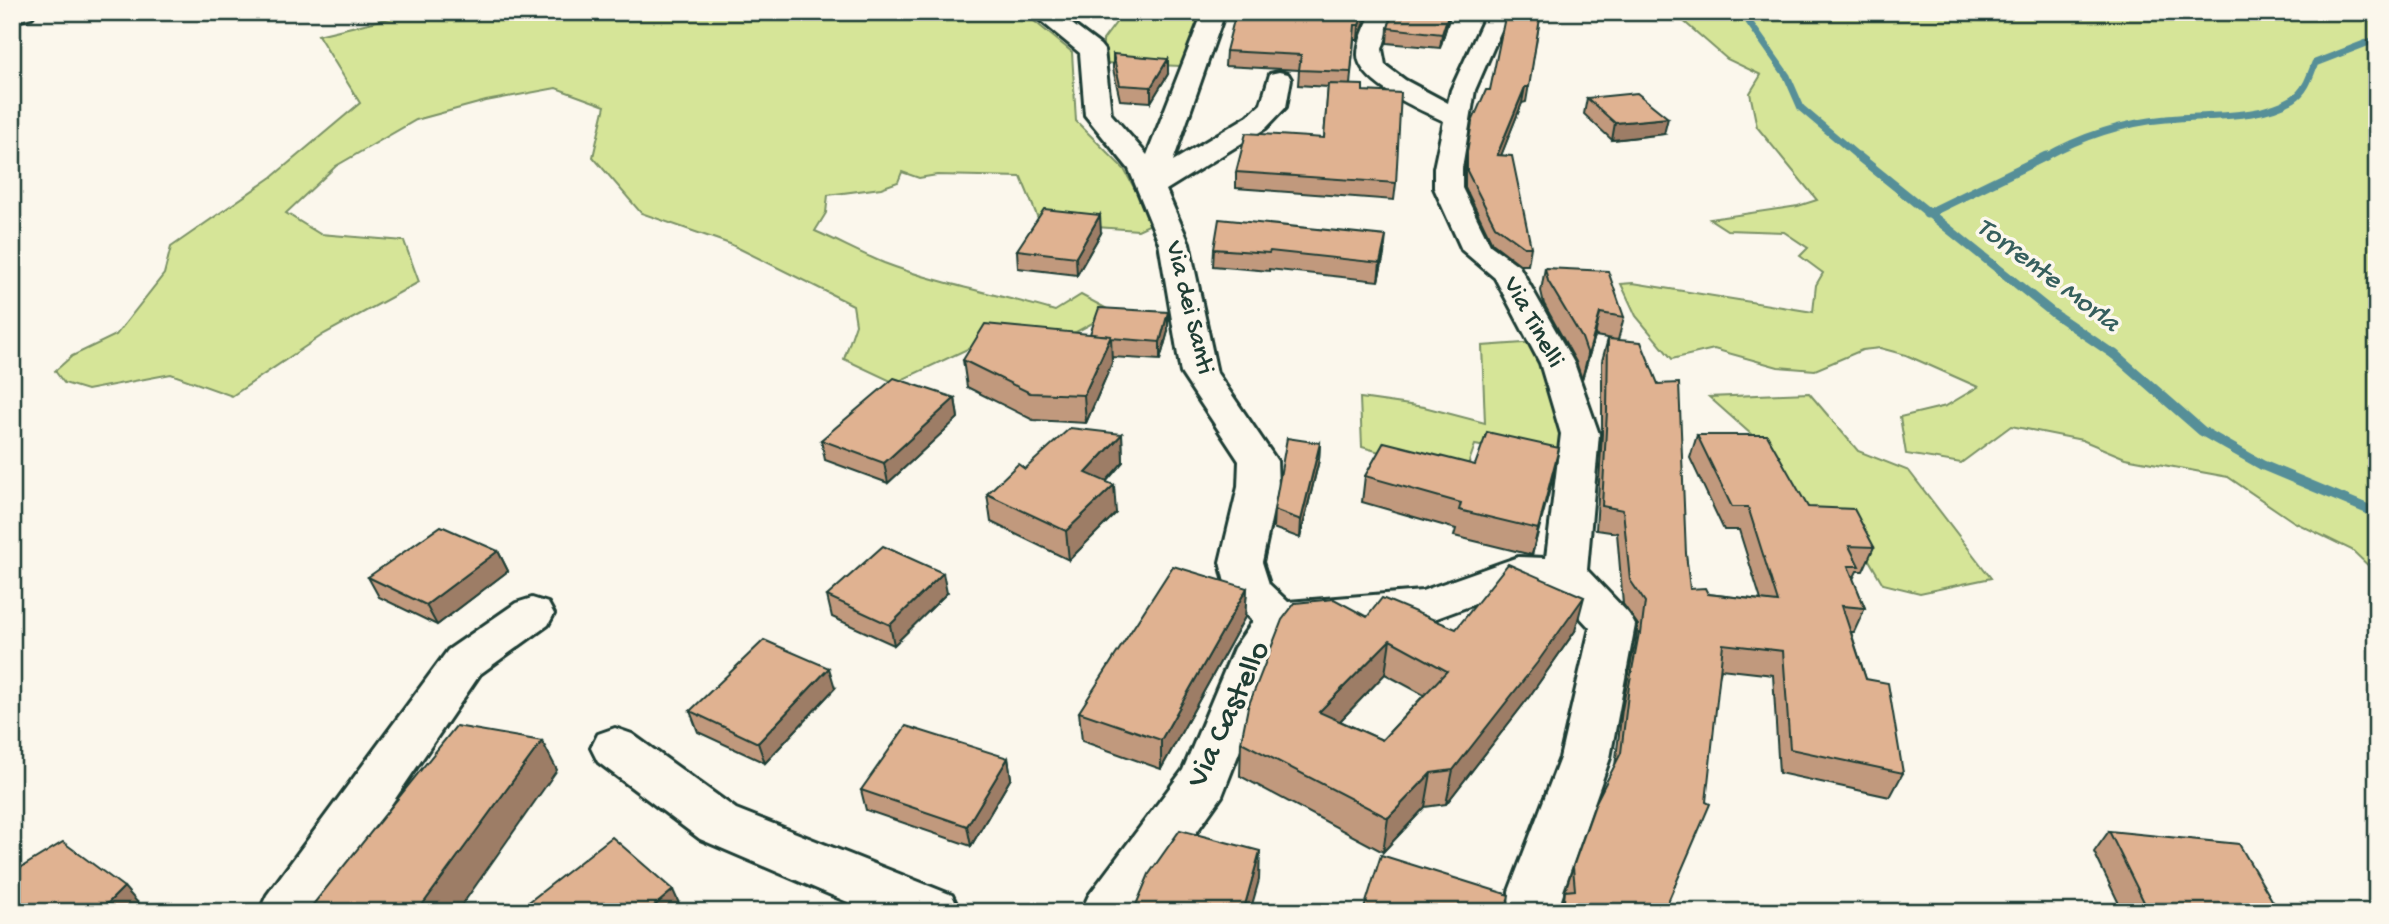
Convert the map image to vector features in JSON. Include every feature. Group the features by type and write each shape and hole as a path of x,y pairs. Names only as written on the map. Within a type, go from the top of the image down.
{"street":[{"path":"12,15 24,12"},
{"name":"Via dei Santi","path":"1041,12 1092,50 1098,116 1146,177 1174,243 1199,373 1258,461 1258,487 1241,562 1249,591 1278,620"},
{"path":"1146,177 1160,160 1213,12"},
{"path":"1383,12 1371,47 1371,63 1384,78 1459,118"},
{"name":"Via Tinelli","path":"1498,12 1463,90 1448,168 1448,188 1477,250 1508,273 1557,363 1580,434 1564,574"},
{"path":"1146,177 1256,122 1273,107 1279,79"},
{"name":"Via Castello","path":"1108,912 1204,781 1257,648 1278,620 1426,606 1518,572 1564,574"},
{"path":"1538,912 1536,891 1585,758 1613,625 1564,574"},
{"path":"286,912 464,662 531,614"},
{"path":"615,748 718,824 933,912"}],"green space":[{"path":"399,12 1023,12 1072,52 1076,121 1124,169 1153,223 1138,230 1040,223 1021,177 937,175 919,178 902,172 898,182 881,188 828,195 826,213 815,231 884,263 926,277 1055,311 1081,295 1113,312 1076,332 1031,344 978,344 895,383 844,359 856,324 853,305 730,244 641,213 593,157 605,106 556,88 486,101 416,120 336,166 286,213 320,234 404,241 419,282 324,334 232,396 171,374 87,390 64,383 55,371 72,356 116,335 164,274 171,247 272,177 360,103 318,35 394,17"},
{"path":"1124,12 1202,12 1181,66 1103,63 1103,40"},
{"path":"1673,12 2377,12 2377,574 2352,550 2294,522 2228,477 2125,458 2082,440 2011,426 1961,463 1906,454 1900,417 1946,406 1978,387 1906,355 1880,348 1862,350 1815,370 1778,367 1714,349 1672,359 1636,316 1621,284 1633,283 1813,312 1816,285 1823,273 1800,256 1808,248 1784,232 1727,230 1710,219 1798,206 1817,200 1757,127 1750,93 1761,75 1727,59"},
{"path":"1539,342 1567,428 1557,461 1475,445 1464,476 1362,447 1360,398 1424,407 1485,423 1482,346"},
{"path":"1809,393 1858,451 1909,471 1991,578 1920,593 1883,584 1852,531 1815,523 1752,435 1709,397"}],"building":[{"path":"1236,12 1364,12 1359,25 1355,25 1351,72 1299,70 1301,55 1226,51"},
{"path":"1393,12 1449,12 1442,34 1388,28"},
{"path":"1508,12 1541,12 1529,87 1525,87 1497,155 1512,156 1531,247 1524,247 1495,226 1467,171 1472,122 1486,90 1490,90"},
{"path":"1113,54 1168,59 1151,87 1120,85"},
{"path":"1328,84 1363,85 1363,91 1401,93 1396,183 1236,172 1246,133 1324,138"},
{"path":"1637,93 1668,118 1615,123 1587,98"},
{"path":"1044,209 1100,215 1076,257 1017,250"},
{"path":"1219,219 1386,236 1380,263 1270,251 1214,249"},
{"path":"1545,268 1608,271 1624,317 1600,313 1588,355 1582,338 1548,281"},
{"path":"1099,308 1168,312 1160,342 1090,334"},
{"path":"985,324 1111,336 1084,395 1030,393 963,360"},
{"path":"1608,339 1641,342 1658,384 1679,383 1686,554 1690,589 1705,588 1708,594 1778,602 1748,507 1732,507 1697,435 1767,435 1808,507 1854,509 1874,547 1849,546 1859,566 1848,566 1865,608 1842,606 1866,679 1888,683 1903,773 1790,749 1783,651 1723,644 1706,802 1710,804 1667,904 1667,912 1563,912 1565,891 1575,890 1573,867 1596,802 1621,753 1629,686 1645,602 1630,580 1623,510 1602,506"},
{"path":"894,378 955,398 884,463 821,440"},
{"path":"1070,428 1122,434 1086,473 1114,485 1066,531 987,494 1018,464 1025,469"},
{"path":"1487,432 1559,448 1538,529 1459,510 1461,503 1365,476 1384,442 1475,465"},
{"path":"1287,438 1320,443 1301,520 1274,510"},
{"path":"441,526 498,551 426,605 368,577"},
{"path":"883,546 943,573 890,625 827,596"},
{"path":"1508,564 1584,597 1537,663 1453,770 1431,773 1388,818 1241,742 1248,707 1282,620 1295,603 1334,599 1367,617 1382,598 1456,629","holes":["1390,640 1447,671 1382,740 1319,712"]},
{"path":"1173,566 1247,588 1161,740 1079,712"},
{"path":"764,640 829,668 758,743 690,711"},
{"path":"456,726 542,741 417,912 307,912"},
{"path":"906,726 1008,758 967,826 861,790"},
{"path":"1180,830 1260,851 1243,912 1133,912 1149,874"},
{"path":"2109,831 2239,844 2279,912 2227,912 2145,904"},
{"path":"612,837 673,890 647,912 516,912"},
{"path":"63,842 124,887 99,912 12,912 12,873"},
{"path":"1381,855 1509,895 1505,912 1363,912"}],"waterway":[{"name":"Torrente Morla","path":"1742,12 1787,76 1801,108 1860,158"},
{"path":"2043,158 2072,143 2118,127 2150,121 2247,114 2279,106 2301,92 2315,63 2377,39"},
{"name":"Torrente Morla","path":"1858,156 1929,213"},
{"path":"1929,213 2046,156"},
{"name":"Torrente Morla","path":"1929,213 2053,313 2116,356"},
{"name":"Torrente Morla","path":"2114,354 2202,431 2262,465 2377,513"}]}
